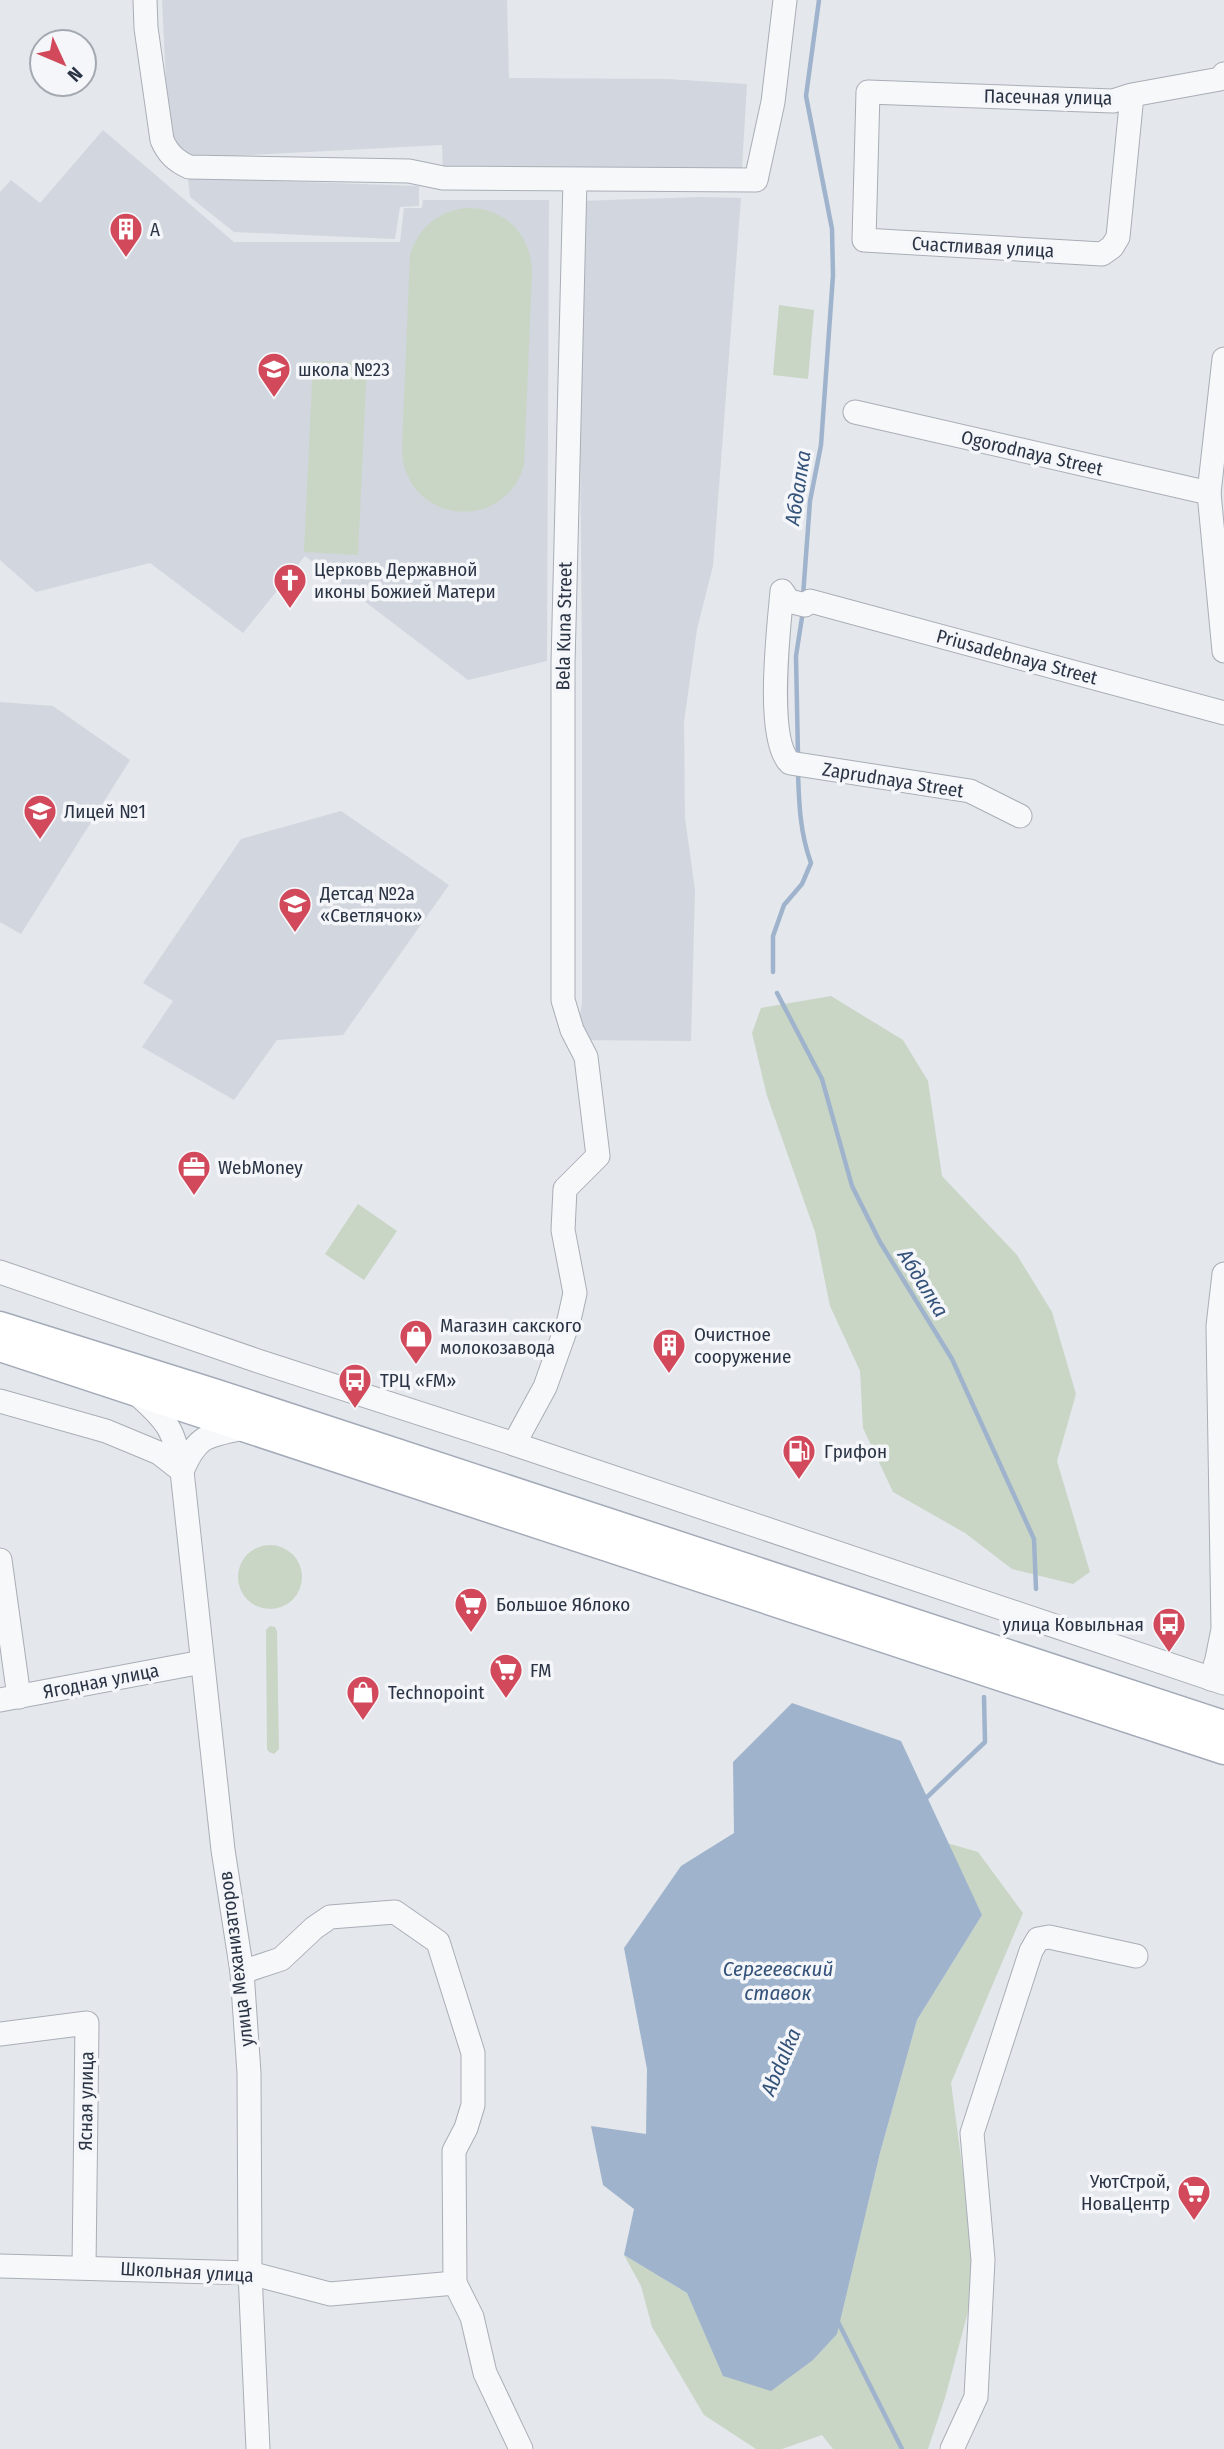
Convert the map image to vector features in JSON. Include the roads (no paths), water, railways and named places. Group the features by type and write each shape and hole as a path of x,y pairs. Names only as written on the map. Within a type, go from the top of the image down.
{"main road":[{"path":"0,1326 214,1393 1224,1725"},
{"path":"0,1347 1224,1750"}],"street":[{"path":"145,0 146,28 162,140 167,151 178,162 189,167 409,171 443,178 575,180 756,180 773,103 785,0"},
{"name":"Пасечная улица","path":"864,240 868,92 1113,101 1220,79 1224,74"},
{"name":"Счастливая улица","path":"864,240 1102,254 1112,247 1118,237 1132,95"},
{"name":"Bela Kuna Street","path":"514,1444 545,1387 569,1320 575,1293 563,1230 565,1189 598,1156 586,1057 572,1030 563,1000 563,664 575,180"},
{"path":"1224,359 1209,493 1224,651"},
{"name":"Ogorodnaya Street","path":"855,412 1209,493"},
{"name":"Priusadebnaya Street","path":"798,766 783,756 774,698 782,591 801,602 1224,713"},
{"name":"Zaprudnaya Street","path":"798,766 970,791 1020,816"},
{"path":"0,1272 255,1360 514,1444 1217,1681 1223,1629 1218,1326 1224,1274"},
{"name":"улица Механизаторов","path":"132,1390 167,1423 174,1436 181,1471 223,1850 242,1972 249,2073 250,2273 258,2449"},
{"path":"0,1401 106,1431 159,1453 181,1471 199,1441 207,1436 244,1428"},
{"path":"0,1560 9,1698"},
{"name":"Ягодная улица","path":"9,1698 202,1662"},
{"path":"242,1972 281,1959 330,1917 395,1912 438,1942 473,2053 474,2066 473,2105 466,2128 454,2151 454,2283 472,2317 485,2373 521,2449"},
{"path":"952,2449 976,2397 983,2260 972,2133 1031,1951 1038,1940 1049,1937 1136,1956"},
{"name":"Ясная улица","path":"0,2034 87,2024 84,2267"},
{"name":"Школьная улица","path":"0,2266 250,2273 330,2294 454,2283"}],"water":[{"name":"Сергеевский ставок","path":"792,1703 901,1741 982,1915 917,2020 880,2153 837,2334 813,2360 771,2391 723,2376 687,2293 624,2255 634,2209 603,2185 591,2126 646,2134 647,2069 624,1948 681,1866 734,1833 733,1762"}],"waterway":[{"name":"Абдалка","path":"803,596 810,501 821,445 833,275 832,229 806,96 819,0"},
{"name":"Абдалка","path":"798,756 796,656 803,611"},
{"name":"Абдалка","path":"773,972 773,936 784,905 802,884 811,863 802,829 798,772"},
{"name":"Абдалка","path":"777,993 822,1079 852,1186 880,1242 952,1359 1034,1539 1036,1589"},
{"name":"Abdalka","path":"924,1800 985,1742 984,1697"},
{"name":"Abdalka","path":"838,2322 902,2449"}],"place":[{"name":"А","path":"126,259"},
{"name":"школа №23","path":"274,399"},
{"name":"Церковь Державной иконы Божией Матери","path":"290,610"},
{"name":"Лицей №1","path":"40,841"},
{"name":"Детсад №2а «Светлячок»","path":"295,934"},
{"name":"WebMoney","path":"194,1197"},
{"name":"Магазин сакского молокозавода","path":"416,1366"},
{"name":"Очистное сооружение","path":"669,1375"},
{"name":"ТРЦ «FM»","path":"355,1410"},
{"name":"Грифон","path":"799,1481"},
{"name":"Большое Яблоко","path":"471,1634"},
{"name":"улица Ковыльная","path":"1169,1654"},
{"name":"FM","path":"506,1700"},
{"name":"Technopoint","path":"363,1722"},
{"name":"УютСтрой, НоваЦентр","path":"1194,2222"}]}
